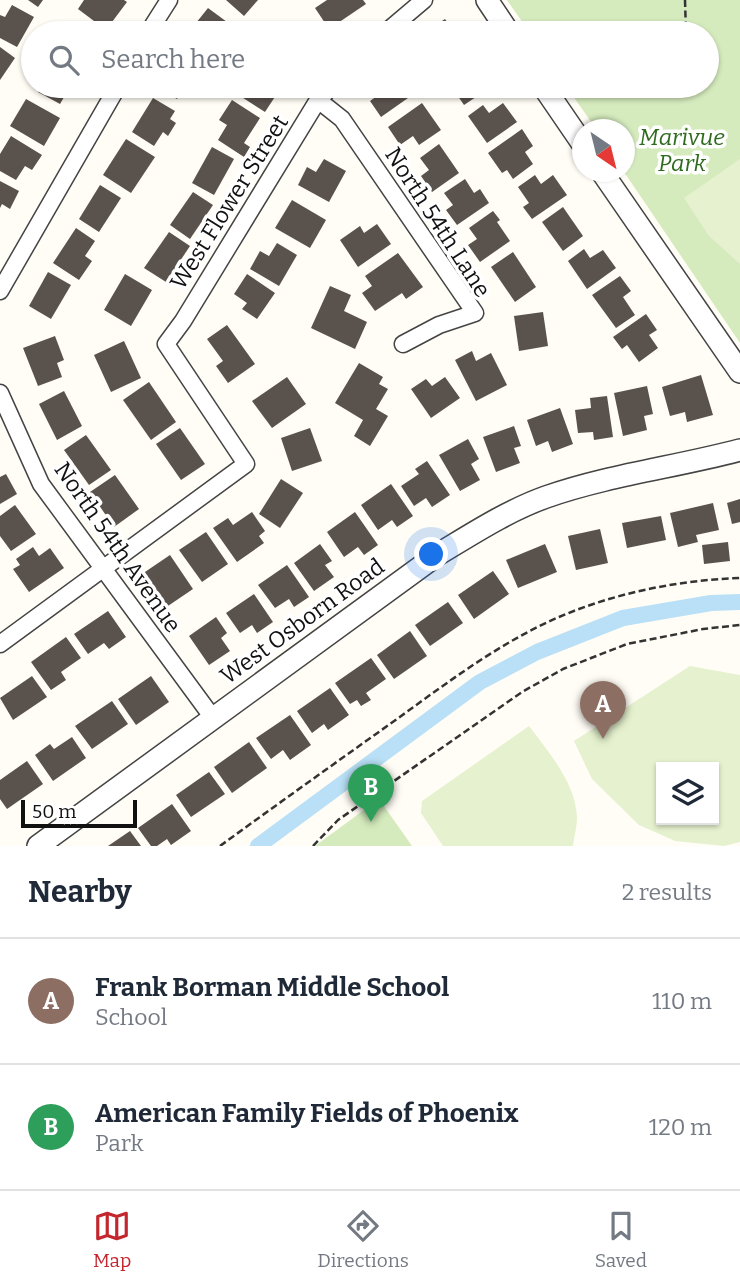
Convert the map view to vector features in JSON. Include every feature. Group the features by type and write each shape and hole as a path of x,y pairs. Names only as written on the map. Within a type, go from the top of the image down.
{"street":[{"path":"156,21 169,0"},
{"path":"400,21 424,0"},
{"path":"486,0 501,21"},
{"path":"0,290 111,98"},
{"path":"551,98 572,127"},
{"name":"North 54th Lane","path":"318,100 342,119 475,313 439,325 404,344"},
{"name":"West Flower Street","path":"103,568 246,464 166,344 183,321 318,100"},
{"path":"609,182 740,372"},
{"name":"North 54th Avenue","path":"0,393 41,484 213,718"},
{"name":"West Osborn Road","path":"38,846 437,555 499,517 545,498 591,484 680,466 740,450"},
{"path":"0,643 103,568"}],"path":[{"path":"685,0 686,21"},
{"path":"220,846 444,685 535,628 560,616 624,596 692,581 740,578"},
{"path":"313,846 338,820 522,692 563,669 627,644 703,629 740,625"}],"green space":[{"name":"Marivue Park","path":"507,0 740,0 740,343 631,182 635,182 635,119 589,119 574,98 719,98 719,21 522,21"},
{"path":"740,159 740,264 709,236 684,198"},
{"path":"690,666 740,675 740,842 724,846 675,841 639,825 592,779 574,741"},
{"path":"529,726 553,758 572,793 577,818 573,846 443,846 421,813 422,801"},
{"path":"379,799 412,846 315,846"}],"building":[{"path":"28,0 43,0 38,7"},
{"path":"84,0 127,2 113,21 94,21 78,9"},
{"path":"226,0 258,0 244,16"},
{"path":"327,0 363,0 366,4 341,21 324,21 315,8"},
{"path":"12,5 34,17 32,21 21,21 21,40 17,47 0,38 0,15 5,17"},
{"path":"208,8 226,21 198,21"},
{"path":"0,47 15,58 0,80"},
{"path":"49,98 64,98 60,104"},
{"path":"153,98 175,111 170,119 176,123 168,136 163,132 154,146 132,132"},
{"path":"243,98 274,98 265,112"},
{"path":"374,98 408,98 381,117 370,101"},
{"path":"459,98 474,98 464,105"},
{"path":"26,99 60,118 44,146 10,126"},
{"path":"232,100 260,118 244,143 250,147 244,157 218,140 227,125 219,120"},
{"path":"422,103 441,130 419,145 413,136 400,145 388,127"},
{"path":"503,103 517,122 487,143 468,116 483,105 489,113"},
{"path":"522,129 533,146 525,152 533,164 513,179 507,170 502,173 488,153"},
{"path":"11,136 42,155 32,170 25,166 16,180 0,171 0,154"},
{"path":"126,139 155,157 131,193 103,175"},
{"path":"439,144 459,173 432,192 421,176 429,170 420,158"},
{"path":"212,147 234,159 214,195 192,183"},
{"path":"324,159 346,171 329,202 298,185 307,167 316,172"},
{"path":"535,175 541,184 553,175 567,195 532,219 523,207 529,203 518,187"},
{"path":"465,179 474,193 480,189 489,203 457,225 446,210 453,205 444,193"},
{"path":"0,181 19,191 10,209 2,204 0,208"},
{"path":"100,185 121,198 99,232 79,219"},
{"path":"193,192 213,205 190,239 170,225"},
{"path":"292,200 326,220 310,248 275,228"},
{"path":"563,207 583,236 563,251 542,222"},
{"path":"493,211 510,241 480,262 468,245 477,239 469,228"},
{"path":"377,224 391,244 358,267 340,240 360,226 364,233"},
{"path":"76,228 95,241 85,256 92,261 79,280 53,263"},
{"path":"169,232 190,246 166,282 144,268"},
{"path":"277,243 297,255 279,286 250,269 260,251 269,256"},
{"path":"584,249 590,258 603,250 616,268 587,289 568,261"},
{"path":"513,252 536,287 515,302 491,267"},
{"path":"398,253 423,287 406,299 402,293 375,311 362,293 372,286 365,276"},
{"path":"48,272 71,285 51,319 29,306"},
{"path":"125,274 152,290 131,326 104,310"},
{"path":"247,274 275,293 257,319 242,309 247,303 234,294"},
{"path":"620,276 631,291 623,297 635,315 616,328 592,295"},
{"path":"330,286 351,295 344,311 367,322 355,349 311,328"},
{"path":"543,312 548,346 519,351 514,316"},
{"path":"646,314 657,330 649,335 658,348 639,362 627,345 622,349 613,337"},
{"path":"227,325 255,364 228,383 216,366 223,361 207,339"},
{"path":"55,336 64,360 57,363 62,377 38,386 23,348"},
{"path":"124,341 141,378 111,392 94,355"},
{"path":"472,351 476,361 491,353 507,385 476,401 455,360"},
{"path":"359,363 383,377 379,384 388,389 376,409 388,416 370,446 354,436 363,420 335,403"},
{"path":"701,375 713,415 687,422 685,412 670,416 662,387"},
{"path":"287,377 306,404 272,428 252,401"},
{"path":"445,377 460,398 431,418 411,389 426,379 432,386"},
{"path":"149,382 176,422 151,440 123,400"},
{"path":"647,386 653,414 644,416 647,430 623,436 614,393"},
{"path":"64,391 82,426 57,440 39,404"},
{"path":"607,396 613,437 594,440 593,432 578,433 575,410 591,408 590,398"},
{"path":"560,408 573,444 552,452 548,441 536,446 527,420"},
{"path":"514,426 521,446 514,448 520,463 496,472 483,437"},
{"path":"180,428 205,464 181,480 156,444"},
{"path":"310,428 322,461 292,471 281,438"},
{"path":"86,435 111,470 89,485 64,450"},
{"path":"468,439 479,459 471,464 480,480 460,491 439,455"},
{"path":"427,461 450,495 432,507 426,498 414,506 401,486 419,474 415,469"},
{"path":"6,474 17,494 0,504 0,477"},
{"path":"115,475 139,509 114,527 90,492"},
{"path":"281,479 303,493 280,528 259,514"},
{"path":"391,484 413,516 397,527 392,520 378,530 361,505"},
{"path":"740,499 740,522 732,524 727,503"},
{"path":"713,503 719,530 696,535 698,542 678,547 670,513"},
{"path":"15,505 36,534 11,551 0,536 0,516"},
{"path":"252,512 265,531 259,536 264,543 237,562 213,528 228,518 233,525"},
{"path":"355,512 378,545 364,555 358,547 344,557 327,532"},
{"path":"661,516 666,540 627,548 622,523"},
{"path":"600,529 608,563 576,570 568,536"},
{"path":"206,532 228,564 202,582 179,550"},
{"path":"728,542 730,561 704,564 702,545"},
{"path":"320,544 332,561 325,565 334,577 314,591 294,563"},
{"path":"545,544 557,572 518,588 506,560"},
{"path":"33,547 39,556 50,548 64,568 29,592 13,569 20,565 16,559"},
{"path":"170,555 193,589 165,608 142,574"},
{"path":"287,565 309,597 294,607 289,599 275,608 258,585"},
{"path":"493,571 509,594 474,619 458,595"},
{"path":"254,594 273,622 257,633 252,625 240,633 226,613"},
{"path":"448,602 463,623 430,646 415,625"},
{"path":"108,611 126,637 109,649 104,643 88,654 74,634"},
{"path":"216,617 227,633 221,638 230,651 209,665 189,636"},
{"path":"410,631 427,656 394,679 377,655"},
{"path":"66,637 81,658 61,672 66,680 51,690 31,662"},
{"path":"371,658 386,679 366,693 371,700 361,706 357,700 350,704 335,683"},
{"path":"32,676 47,697 13,720 0,698"},
{"path":"151,676 169,702 136,725 118,699"},
{"path":"330,688 349,715 328,730 324,724 312,733 297,711"},
{"path":"112,701 128,724 92,749 75,726"},
{"path":"290,715 311,745 290,760 283,750 271,759 256,738"},
{"path":"72,737 86,758 53,781 35,755 50,744 54,749"},
{"path":"249,742 267,768 232,793 214,767"},
{"path":"27,761 43,784 7,809 0,799 0,780"},
{"path":"209,772 225,794 191,817 176,795"},
{"path":"172,804 191,831 171,845 167,839 157,846 151,846 138,828"},
{"path":"130,831 141,846 108,846"}],"waterway":[{"path":"258,846 480,682 537,652 623,618 711,603 740,602"}],"place":[{"name":"Frank Borman Middle School","path":"603,739"},
{"name":"American Family Fields of Phoenix","path":"371,822"}]}
